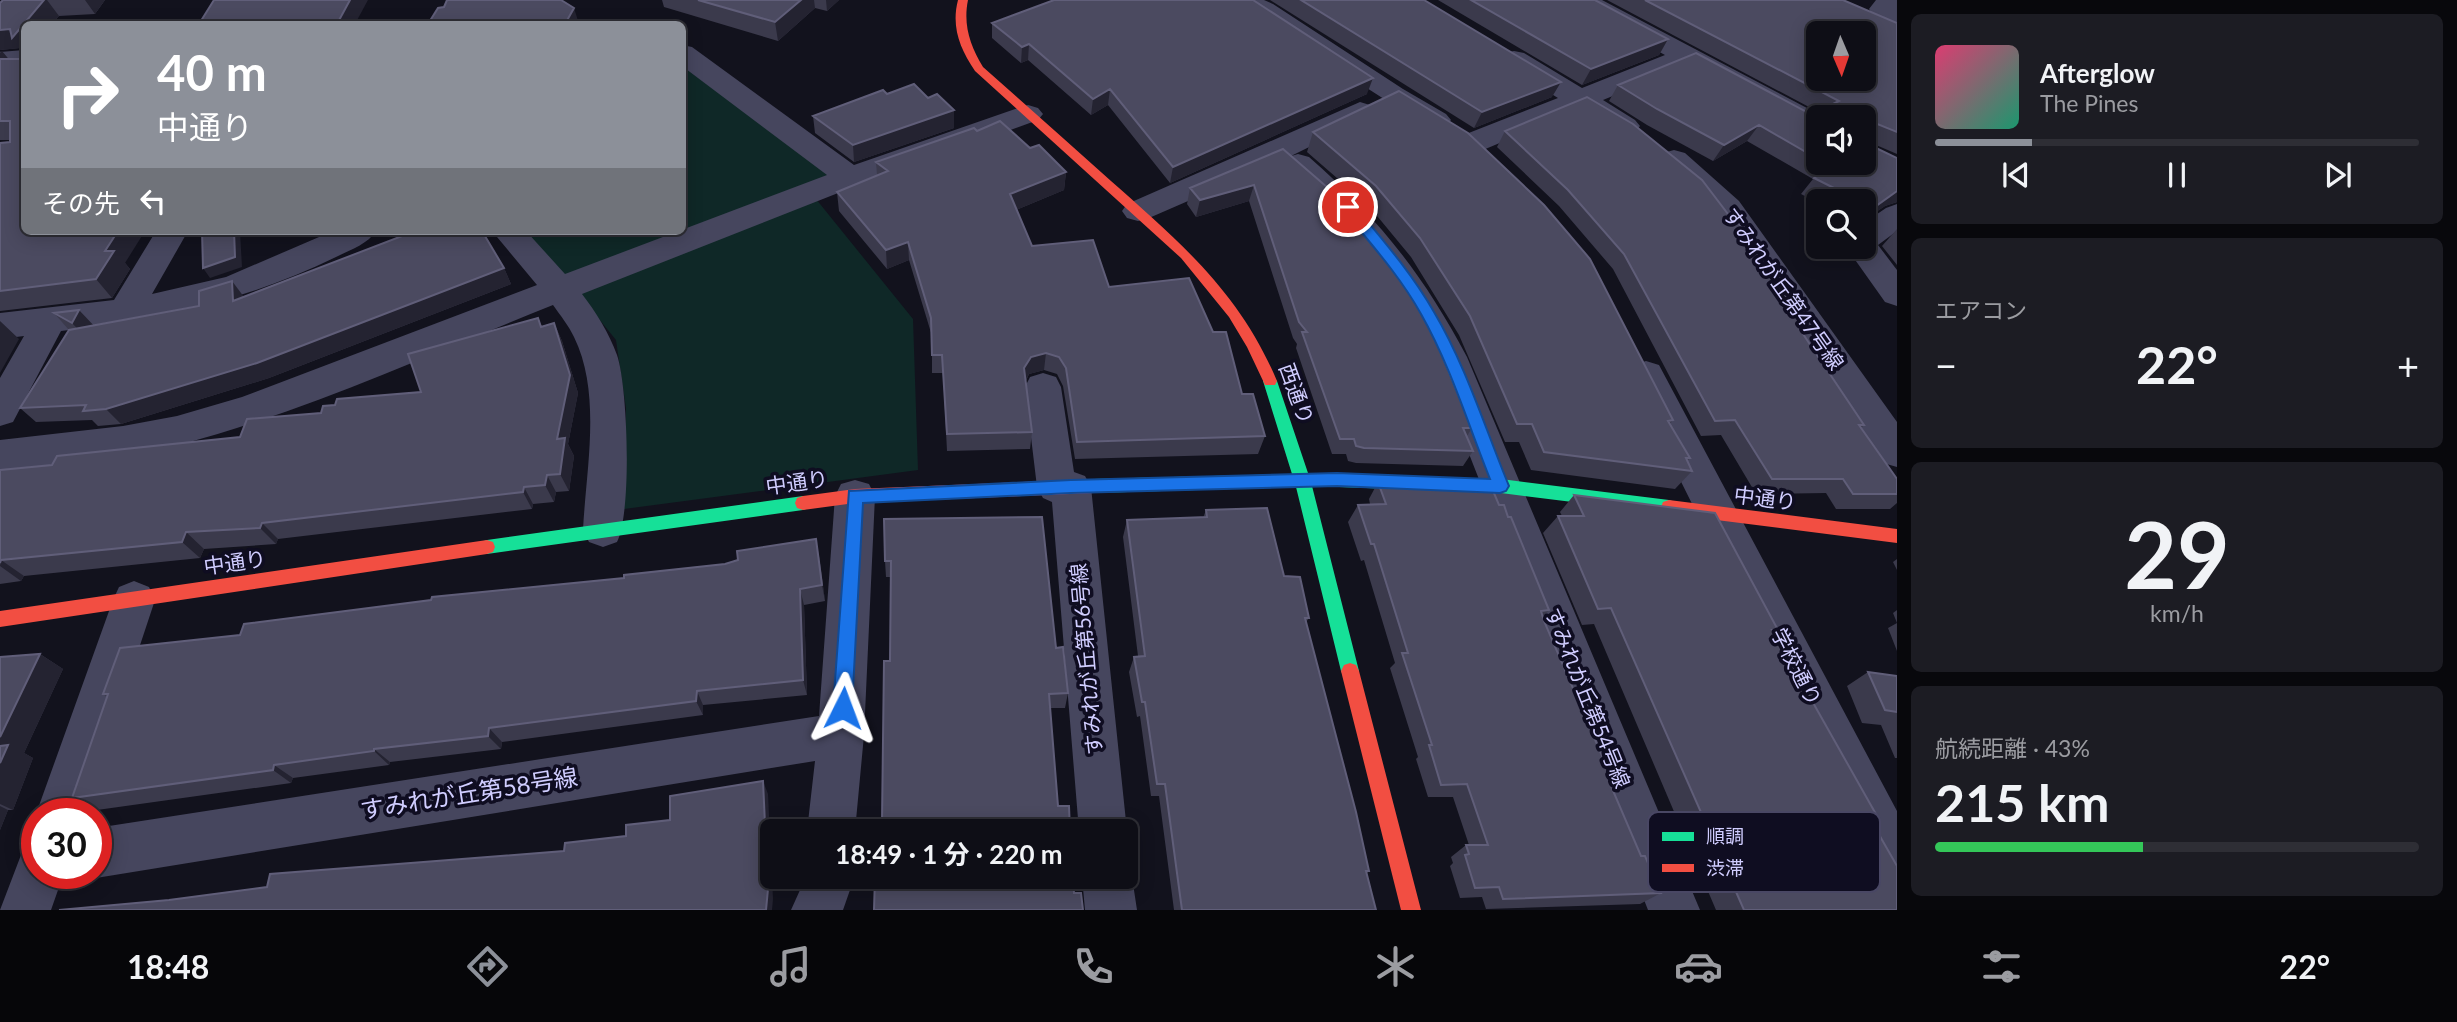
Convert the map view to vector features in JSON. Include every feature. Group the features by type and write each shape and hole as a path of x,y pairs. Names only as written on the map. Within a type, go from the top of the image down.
{"street":[{"name":"西通り","path":"962,0 960,31 971,56 991,81 1186,255 1216,289 1268,373 1302,481 1410,910"},
{"path":"1243,0 1264,10 1393,96 1472,143 1498,170"},
{"path":"1582,0 1806,120"},
{"path":"1889,0 1882,9 1897,22"},
{"name":"すみれが丘第47号線","path":"1497,49 1580,98 1671,158 1728,208 1897,452"},
{"path":"1472,143 1687,56"},
{"path":"686,57 850,177"},
{"path":"0,60 21,58"},
{"path":"1138,211 1282,149 1393,96"},
{"path":"0,455 150,436 251,409 850,177 1028,114"},
{"name":"すみれが丘第54号線","path":"1282,149 1348,207 1405,276 1429,315 1449,357 1648,847"},
{"path":"1876,230 1897,215"},
{"path":"125,311 170,235"},
{"path":"0,326 125,311 198,297 314,255 352,235"},
{"path":"512,235 593,338 607,387 603,530"},
{"path":"1870,259 1897,295"},
{"path":"0,412 50,320"},
{"name":"学校通り","path":"1631,344 1871,812"},
{"name":"すみれが丘第56号線","path":"1043,387 1064,487 1102,819"},
{"name":"中通り","path":"0,619 603,530 855,496 1302,481 1500,486 1897,536"},
{"path":"832,819 841,735 855,496"},
{"path":"66,798 134,600"},
{"name":"すみれが丘第58号線","path":"112,850 841,735"},
{"name":"学校通り","path":"1880,829 1897,862"},
{"path":"25,910 33,889"},
{"path":"817,910 823,889"},
{"path":"1108,889 1111,910"},
{"name":"すみれが丘第54号線","path":"1667,892 1674,910"}],"green space":[{"path":"686,69 832,175 686,234"},
{"path":"816,199 913,319 918,470 624,509 626,408 616,340 578,293"},
{"path":"525,235 683,235 564,283"}],"building":[{"path":"3,0 44,0 26,21 21,21 21,27 12,38 10,29 0,30 0,3"},
{"path":"214,0 350,0 339,21 201,21"},
{"path":"447,0 561,0 574,8 567,21 430,21 438,8 444,7"},
{"path":"698,0 801,0 775,22"},
{"path":"1054,0 1253,0 1373,78 1173,167 1110,89 1093,99 1029,44 1022,47 992,23"},
{"path":"1301,0 1424,0 1561,82 1482,112"},
{"path":"1471,0 1595,0 1668,39 1591,69"},
{"path":"1645,0 1843,0 1897,23 1897,132 1876,123 1876,105 1833,104 1839,101 1820,91 1876,91 1876,21 1806,21 1806,84"},
{"path":"1696,53 1806,112 1806,152 1759,125 1724,145 1618,85"},
{"path":"0,59 21,59 21,235 115,235 105,251 114,251 96,279 0,291 0,143 10,142 10,121 0,121"},
{"path":"914,84 928,98 937,94 954,110 853,145 813,116 883,90 887,94"},
{"path":"1399,91 1468,133 1544,205 1590,259 1673,420 1668,421 1690,458 1686,458 1692,471 1544,452 1532,424 1517,424 1470,316 1420,238 1376,186 1313,132"},
{"path":"1587,97 1633,124 1702,180 1728,214 1732,214 1779,279 1774,279 1809,328 1799,328 1864,425 1859,425 1897,479 1897,494 1853,494 1843,479 1772,479 1735,420 1715,421 1624,254 1568,190 1505,131"},
{"path":"1000,121 1030,148 1039,145 1066,172 1010,194 1032,246 1093,240 1109,287 1189,278 1213,332 1226,332 1242,394 1253,394 1265,436 1077,442 1066,368 1059,357 1046,353 1031,357 1024,368 1032,432 947,434 942,355 932,355 931,318 908,242 886,250 837,192 888,171 876,162 974,128 977,131"},
{"path":"1876,148 1897,158 1897,191 1876,206 1876,189 1836,189 1814,178 1818,175 1876,175"},
{"path":"1283,149 1328,188 1379,243 1420,308 1472,428 1463,428 1473,451 1364,448 1356,446 1354,439 1340,439 1302,332 1307,332 1299,322 1254,185 1200,200 1190,188"},
{"path":"202,235 234,235 235,257 203,268"},
{"path":"405,235 484,235 504,268 257,363 106,409 83,411 86,405 20,408 69,330 199,306 199,291 232,281 233,301"},
{"path":"79,310 72,323 54,313"},
{"path":"538,318 541,327 554,323 570,375 557,439 565,438 560,474 547,475 545,485 524,487 523,492 262,523 260,528 186,532 182,542 1,560 0,563 0,470 52,465 57,456 240,437 247,419 321,413 323,406 335,405 337,399 421,392 408,354"},
{"path":"1378,482 1491,486 1499,505 1504,505 1508,517 1511,517 1549,610 1541,611 1544,621 1615,786 1611,786 1641,856 1645,856 1648,863 1648,892 1661,893 1503,899 1499,887 1475,888 1465,855 1469,854 1466,845 1488,845 1467,784 1441,785 1429,745 1432,745 1402,653 1408,653 1374,544 1371,544 1358,505 1386,504"},
{"path":"1574,495 1715,513 1778,630 1772,630 1875,812 1701,812 1611,608 1598,609 1558,516 1584,516"},
{"path":"1267,508 1284,576 1300,577 1309,618 1305,618 1356,812 1376,910 1182,910 1165,784 1157,784 1145,702 1142,702 1134,657 1145,656 1127,520 1207,517 1206,510"},
{"path":"1042,517 1056,648 1063,647 1068,693 1049,694 1058,806 1069,806 1070,819 882,819 884,661 890,661 891,561 885,561 884,519"},
{"path":"816,539 822,585 800,589 803,680 697,691 696,701 489,728 488,736 374,749 274,765 273,770 72,798 108,694 103,694 120,648 240,635 244,624 431,600 432,597 624,578 624,575 725,564 738,560 737,551"},
{"path":"40,654 0,737 0,657"},
{"path":"1868,672 1897,676 1897,712 1885,710"},
{"path":"8,745 0,763 0,746"},
{"path":"763,781 765,819 760,819 760,889 768,889 766,910 59,910 169,900 267,887 270,874 564,851 565,843 626,836 626,825 670,820 670,796"},
{"path":"1880,836 1897,866 1897,910 1744,910 1736,892 1880,892"},
{"path":"875,889 1074,889 1074,893 1081,893 1083,910 874,910"}],"traffic: fast":[{"path":"1270,381 1302,480 1350,671"},
{"path":"1094,486 1337,479 1501,486 1669,507"},
{"path":"487,547 803,503"}],"traffic: jam":[{"path":"963,0 960,19 963,36 979,69 1186,255 1234,314 1254,346 1270,381"},
{"path":"803,503 855,496 1094,486"},
{"path":"1669,507 1897,536"},
{"path":"0,619 487,547"},
{"path":"1350,671 1411,910"}],"route":[{"path":"843,708 855,496 1071,486 1337,480 1500,486 1449,357 1429,315 1405,276 1348,207"}]}
